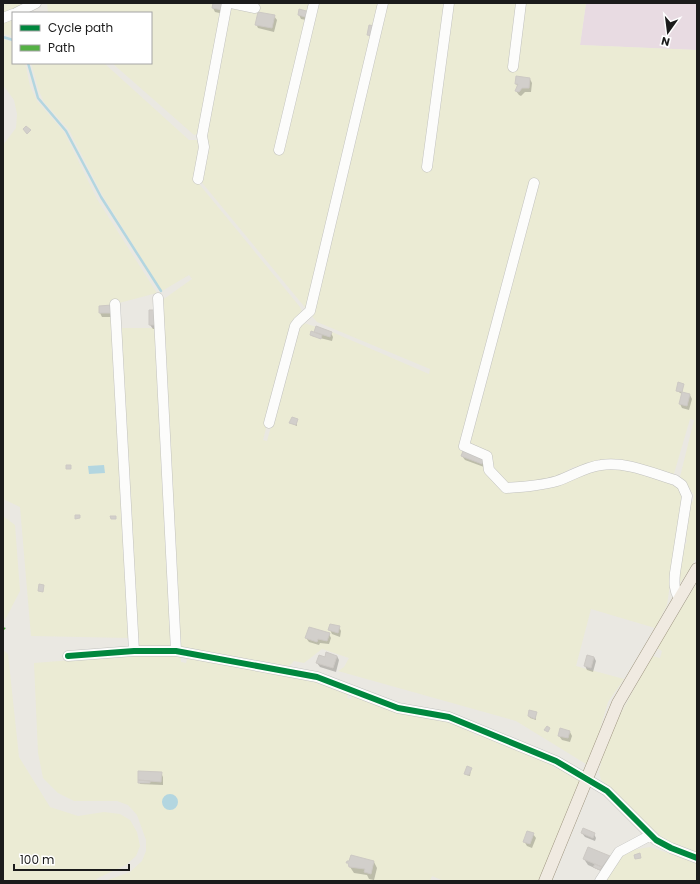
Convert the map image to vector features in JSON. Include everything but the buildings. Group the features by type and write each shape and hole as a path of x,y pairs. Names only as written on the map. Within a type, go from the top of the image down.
{"main road":[{"path":"545,881 618,703 697,569"}],"street":[{"path":"18,12 36,3"},
{"path":"198,179 204,147 202,136 227,3"},
{"path":"231,3 255,8"},
{"path":"279,150 314,3"},
{"path":"269,423 295,326 310,311 383,3"},
{"path":"427,167 449,3"},
{"path":"513,67 521,3"},
{"path":"534,183 464,446 486,456 489,470 506,488 536,486 600,465 610,464 626,466 675,480 682,485 687,496 675,573 674,586 679,598"},
{"path":"158,298 176,651"},
{"path":"115,304 134,651"},
{"path":"68,656 134,651 176,651 316,677 398,708 449,717 556,761 587,778 606,791 651,835 671,848 697,858"},
{"path":"600,881 619,852 651,835"}],"shaded area":[{"path":"586,3 697,3 697,50 580,45"}],"green space":[{"path":"3,3 29,3 3,16"},
{"path":"47,3 226,3 200,133 194,135 113,64 152,64 152,12 48,12"},
{"path":"251,3 447,3 425,171 431,171 452,3 586,3 580,45 697,50 697,557 679,585 682,545 686,544 687,540 683,538 690,504 693,501 694,495 680,477 694,420 690,419 673,477 626,463 581,468 574,467 568,470 564,475 505,492 597,468 626,469 674,484 681,489 683,495 667,605 655,628 591,609 576,666 624,679 608,702 595,746 586,764 516,721 338,671 344,667 349,658 322,649 304,663 294,661 289,666 181,647 179,638 161,301 192,279 189,275 162,291 103,196 69,130 44,102 39,91 31,64 105,64 189,140 200,140 200,155 195,179 300,307 303,314 293,324 263,440 267,441 298,329 304,323 332,332 429,374 430,369 317,322 199,179 229,8"},
{"path":"12,19 12,36 3,34 3,22"},
{"path":"3,39 12,42 12,64 25,64 30,86 37,101 64,132 97,199 157,293 119,303 131,638 31,636 20,507 3,499 3,145 16,128 17,114 14,100 3,85"},
{"path":"119,328 158,328 171,647 136,648"},
{"path":"3,516 15,525 20,591 5,620 3,619"},
{"path":"697,583 697,854 665,841 601,780 599,772 604,749 620,715 652,656 660,658 662,651 657,648"},
{"path":"3,650 8,654 19,757 50,807 78,816 104,812 120,814 130,820 137,832 140,846 136,856 126,865 98,878 95,881 3,881"},
{"path":"180,654 181,662 186,663 188,656 320,682 348,693 347,698 351,699 352,695 449,720 474,731 474,735 478,736 479,733 554,764 554,768 559,769 561,767 581,779 539,881 444,881 432,876 430,881 105,881 130,872 142,861 146,851 146,840 137,815 128,805 117,801 74,801 58,793 43,778 38,753 34,663 123,656"},
{"path":"650,847 697,863 697,881 604,881 626,851"}],"water":[{"path":"104,465 105,473 89,474 88,466"},
{"path":"167,794 173,794 178,799 176,808 173,810 167,810 162,805 162,799"}],"waterway":[{"path":"3,37 12,40"},
{"path":"28,64 38,98 66,131 101,197 161,291"}],"cycle path":[{"path":"68,656 134,651 176,651 317,677 398,708 449,717 556,761 607,791 656,840 671,848 697,858"}]}
